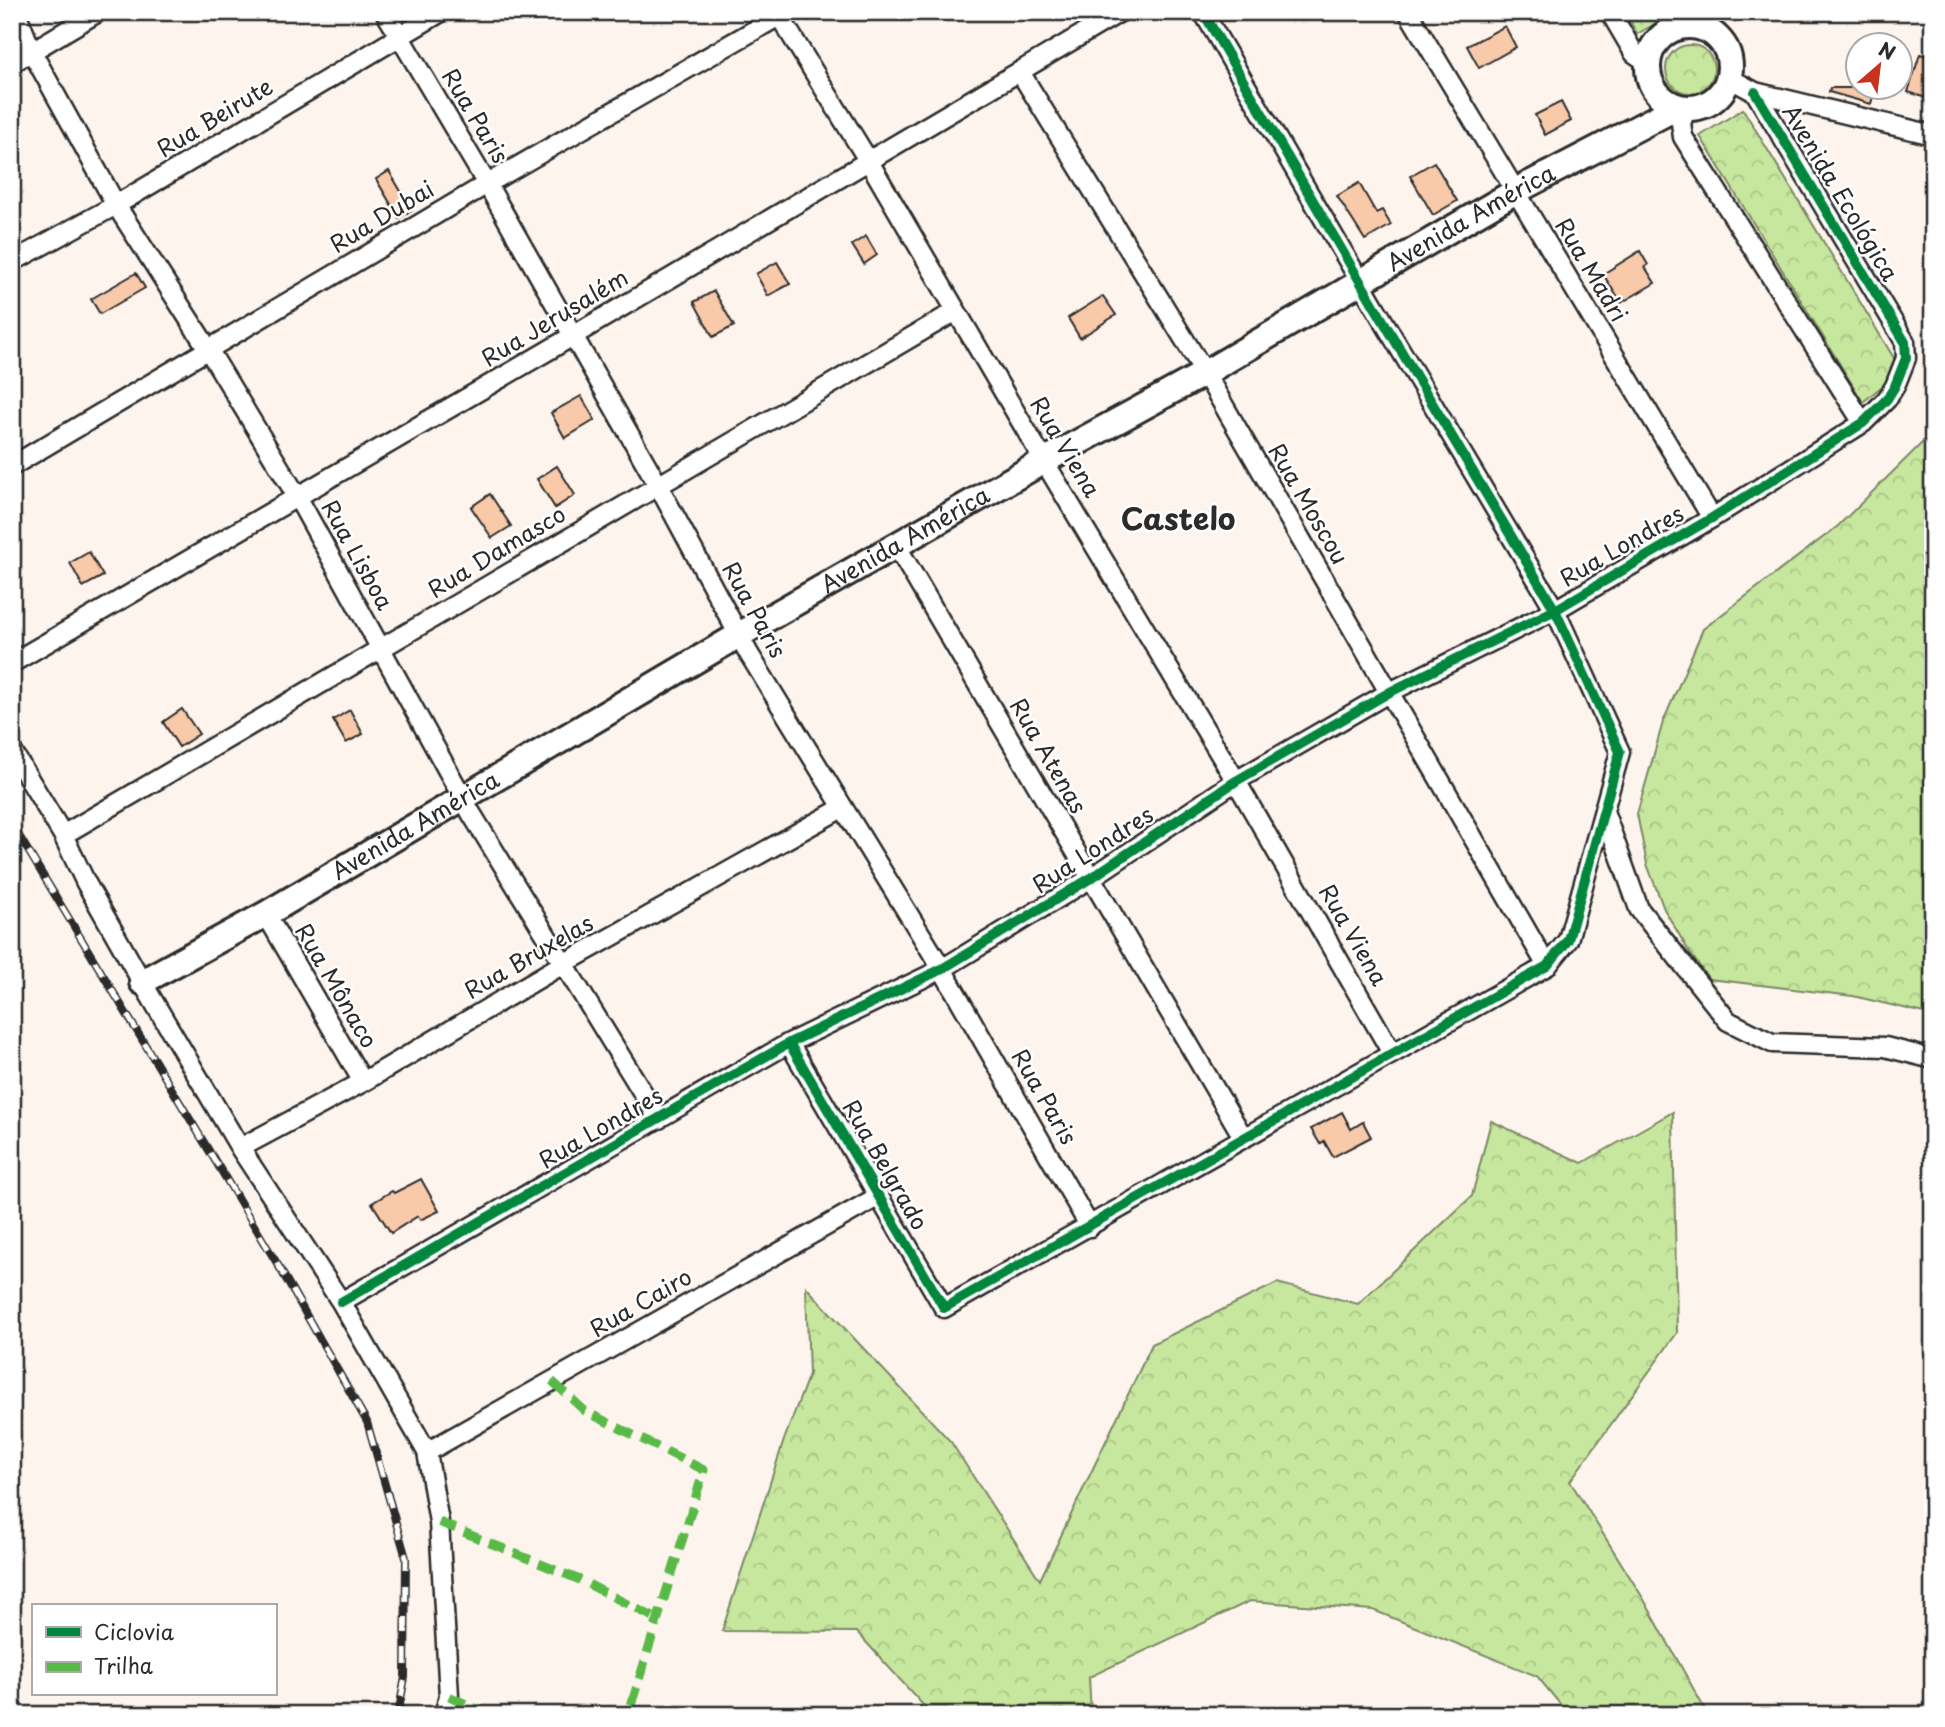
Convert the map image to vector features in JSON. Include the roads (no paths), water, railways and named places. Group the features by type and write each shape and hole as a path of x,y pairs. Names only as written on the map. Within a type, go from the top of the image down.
{"street":[{"name":"Rua Lisboa","path":"16,12 32,52 116,205 208,349 298,498 463,797 659,1119"},
{"path":"12,63 98,12"},
{"name":"Rua Paris","path":"385,12 487,184 658,485 739,635 942,969 1090,1227"},
{"name":"Rua Beirute","path":"12,262 116,205 441,12"},
{"name":"Rua Jerusalém","path":"12,663 298,498 1120,12"},
{"path":"1090,1227 1243,1137 1546,966 1568,940 1620,752 1555,610 1203,12"},
{"name":"Rua Madri","path":"1408,12 1712,518"},
{"path":"1610,12 1634,52 1647,62"},
{"name":"Rua Viena","path":"778,14 869,160 1044,461 1236,781 1392,1053"},
{"name":"Rua Dubai","path":"12,466 778,14"},
{"path":"1697,19 1720,39 1728,51 1731,64 1729,78 1724,91 1714,101 1701,107 1680,107 1662,99 1653,88 1647,62 1651,49 1659,38 1670,30 1697,19"},
{"name":"Rua Moscou","path":"1020,72 1205,373 1546,966"},
{"path":"1729,78 1755,92 1933,135"},
{"name":"Avenida Ecológica","path":"1755,92 1905,342 1906,358 1895,386 1887,399 1863,423"},
{"path":"1680,107 1684,137 1863,423"},
{"name":"Avenida América","path":"142,982 267,914 739,635 1044,461 1205,373 1516,191 1680,107"},
{"name":"Rua Damasco","path":"63,835 956,311"},
{"name":"Rua Londres","path":"341,1302 789,1043 942,969 1091,878 1236,781 1390,692 1555,610 1712,518 1863,423"},
{"name":"Rua Atenas","path":"896,545 1243,1137"},
{"path":"12,751 63,835 86,883 142,982 240,1147 341,1302 427,1452 439,1522 449,1696 444,1715"},
{"name":"Rua Bruxelas","path":"240,1147 363,1082 563,964 842,808"},
{"path":"1604,811 1639,909 1728,1021 1772,1043 1885,1047 1933,1059"},
{"name":"Rua Mônaco","path":"267,914 363,1082"},
{"name":"Rua Belgrado","path":"789,1043 944,1308 1090,1227"},
{"name":"Rua Cairo","path":"427,1452 878,1196"}],"railway":[{"path":"12,824 278,1265 367,1422 406,1558 405,1677 398,1715"}],"district":[{"name":"Castelo","path":"1178,520"}]}
